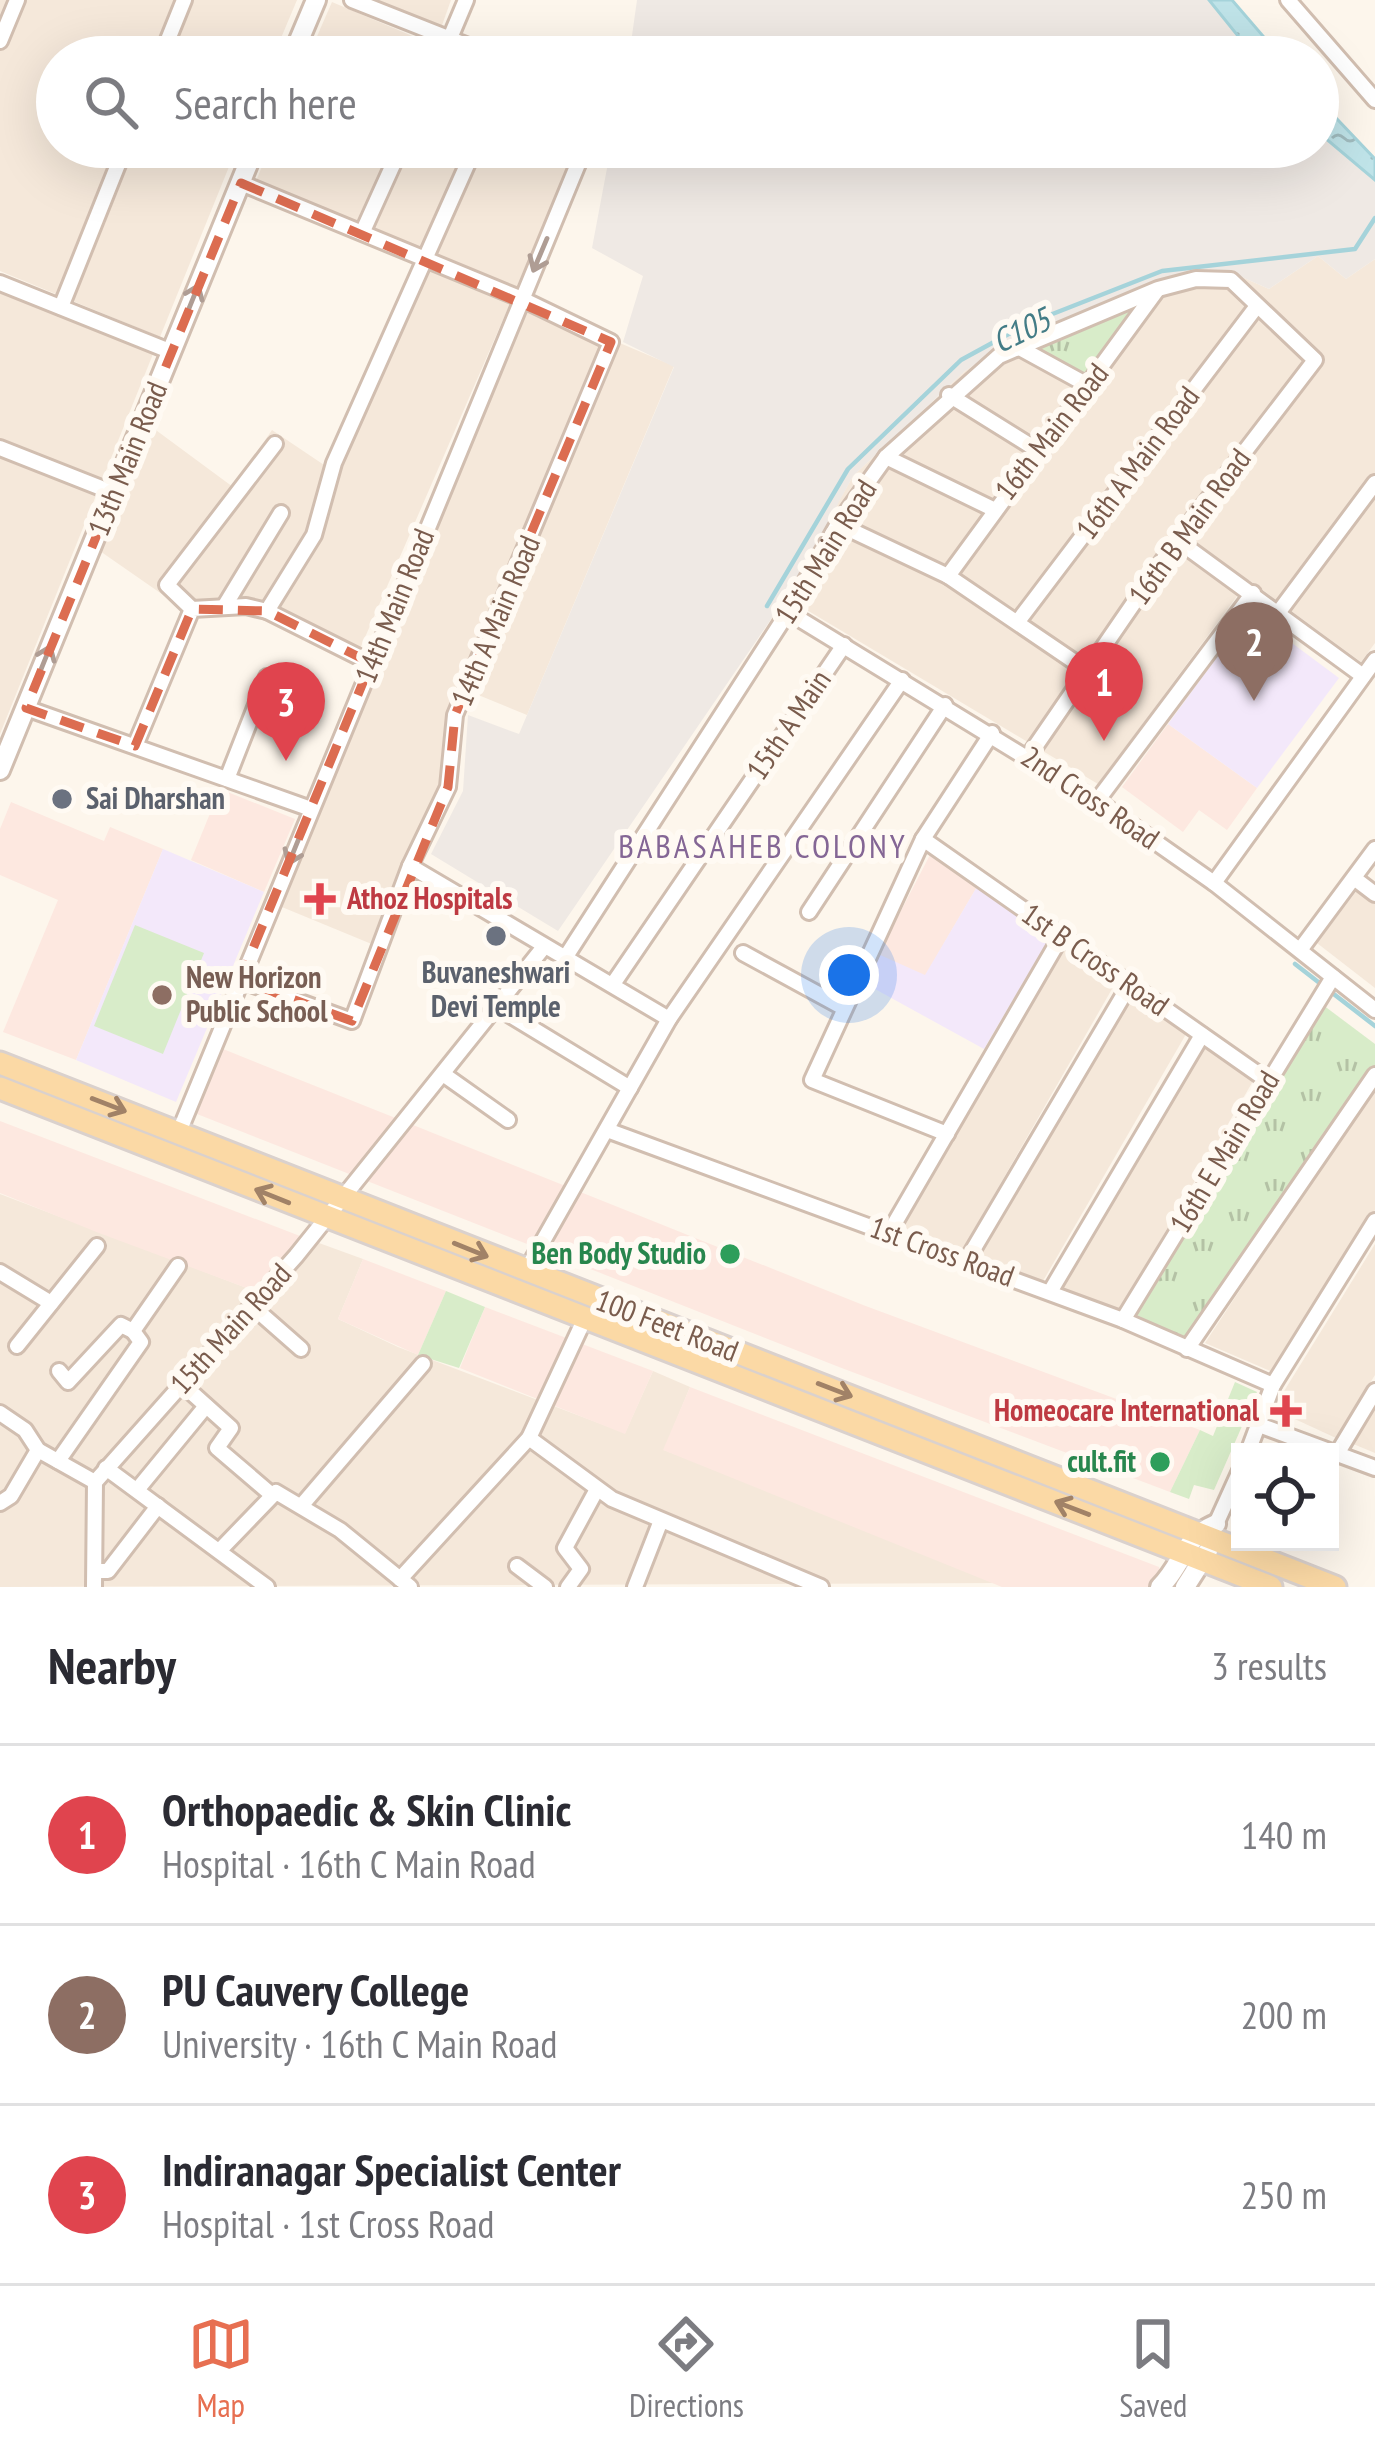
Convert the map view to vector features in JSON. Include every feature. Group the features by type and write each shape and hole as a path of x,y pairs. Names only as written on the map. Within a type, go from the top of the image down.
{"main road":[{"name":"100 Feet Road","path":"0,1063 526,1271 1210,1530 1335,1587"},
{"name":"100 Feet Road","path":"0,1088 1271,1587"}],"street":[{"path":"0,41 17,0"},
{"path":"169,36 184,0"},
{"path":"301,36 316,0"},
{"path":"352,0 445,36"},
{"path":"451,36 466,0"},
{"path":"1288,0 1319,36"},
{"path":"1339,59 1375,100"},
{"path":"61,308 117,168"},
{"name":"13th Main Road","path":"0,770 247,168"},
{"path":"363,231 392,168"},
{"path":"267,611 314,535 334,464 465,168"},
{"name":"14th Main Road","path":"178,1132 576,168"},
{"path":"241,183 522,299"},
{"name":"15th Main Road","path":"565,958 788,612 838,524 886,457 950,395 1018,346 1158,289 1196,279 1231,280 1315,360"},
{"path":"0,283 172,352"},
{"name":"16th Main Road","path":"948,576 993,508 1042,453 1158,289"},
{"name":"14th A Main Road","path":"241,980 352,1021 410,866 448,787 455,715 610,350 608,336 522,299"},
{"name":"16th A Main Road","path":"1019,620 1256,306"},
{"path":"1018,346 1091,387"},
{"name":"16th B Main Road","path":"1028,757 1177,540 1315,360"},
{"path":"950,395 1042,453"},
{"path":"275,444 167,585 192,609 267,611 371,663"},
{"path":"0,450 113,493"},
{"path":"886,457 993,508"},
{"path":"1279,613 1375,484"},
{"path":"224,607 281,512"},
{"path":"838,524 948,576 1088,671"},
{"path":"1177,540 1363,676"},
{"path":"1097,801 1253,593"},
{"path":"136,746 192,609"},
{"name":"2nd Cross Road","path":"788,612 1097,801 1214,883 1300,950 1330,981 1375,1010"},
{"name":"15th A Main","path":"613,984 844,645"},
{"path":"1214,883 1375,660"},
{"path":"227,779 267,677"},
{"path":"526,1271 669,1019 902,680"},
{"path":"809,912 945,704"},
{"path":"26,708 311,809"},
{"path":"947,1134 812,1080 923,839 992,733"},
{"name":"1st B Cross Road","path":"923,839 1268,1081"},
{"path":"1300,950 1375,849"},
{"path":"410,866 669,1019"},
{"path":"1354,878 1375,894"},
{"path":"889,1232 1062,934"},
{"name":"15th Main Road","path":"94,1482 326,1218 543,948"},
{"path":"743,953 844,1008"},
{"name":"16th E Main Road","path":"1124,1320 1330,981"},
{"path":"967,1260 1130,984"},
{"path":"497,1007 630,1088"},
{"path":"1050,1292 1202,1035"},
{"path":"443,1074 508,1120"},
{"path":"1187,1349 1375,1075"},
{"name":"1st Cross Road","path":"607,1130 1124,1320 1273,1385"},
{"path":"1252,1443 1273,1385 1375,1221"},
{"path":"17,1346 97,1246"},
{"path":"133,1331 178,1266"},
{"path":"0,1272 51,1303"},
{"path":"252,1306 301,1349"},
{"path":"182,1384 231,1428 217,1448 272,1495 302,1505 405,1583 529,1438 585,1318"},
{"path":"58,1461 141,1342 121,1325 68,1382 59,1370"},
{"path":"302,1505 423,1364"},
{"path":"1339,1449 1375,1390"},
{"path":"137,1490 206,1406"},
{"path":"0,1413 25,1430 38,1450 94,1482 95,1579"},
{"path":"1259,1425 1307,1443"},
{"path":"529,1438 596,1491 659,1523 820,1587"},
{"path":"0,1503 11,1496 38,1450"},
{"path":"1339,1455 1375,1468"},
{"path":"106,1468 267,1587"},
{"path":"1185,1587 1203,1561 1210,1530 1231,1489"},
{"path":"568,1587 581,1568 565,1548 596,1491"},
{"path":"220,1550 272,1495"},
{"path":"95,1579 107,1571 158,1506"},
{"path":"634,1587 659,1523"},
{"path":"1160,1587 1175,1573 1181,1552 1210,1530"},
{"path":"518,1565 545,1587"}],"highlighted area":[{"path":"241,183 611,342 455,715 448,787 352,1021 240,980 371,663 267,611 192,609 135,746 26,708"}],"shaded area":[{"path":"0,0 297,0 282,36 36,36 36,168 228,168 160,337 0,271"},
{"path":"376,0 451,0 441,28"},
{"path":"637,0 1209,0 1238,36 632,36"},
{"path":"332,2 412,36 317,36"},
{"path":"1339,150 1375,180 1375,259 1346,279 1318,256 1269,289 1235,274 1160,279 1013,340 965,371 853,476 791,590 558,931 431,854 463,791 468,715 519,734 674,367 623,342 643,276 592,248 607,168 1339,168"},
{"path":"261,168 385,168 361,225 256,181"},
{"path":"397,168 461,168 425,252 370,228"},
{"path":"473,168 568,168 516,288 436,254"},
{"path":"1318,256 1346,279 1375,259 1375,643 1361,662 1249,580 1098,784 785,597 853,476 965,371 1013,340 1160,279 1235,274 1269,289"},
{"path":"427,265 512,299 356,658 247,609 192,615 97,549 149,425 233,487 272,430 339,475"},
{"path":"0,292 153,354 0,734"},
{"path":"528,299 601,329 603,338 450,713 443,785 374,945 277,905"},
{"path":"615,341 674,366 527,715 471,692"},
{"path":"1250,612 1339,678 1257,788 1168,724"},
{"path":"1168,724 1257,788 1227,830 1199,810 1183,832 1122,787"},
{"path":"220,789 295,819 264,892 191,860"},
{"path":"11,802 104,841 110,827 163,849 76,1060 3,1032 58,900 0,875 0,829"},
{"name":"New Horizon Public School","path":"163,849 264,892 176,1102 76,1060"},
{"path":"931,853 978,885 925,976 878,955"},
{"path":"978,885 1051,935 984,1049 864,983 878,954 925,975"},
{"path":"1358,889 1375,902 1375,988 1317,943"},
{"path":"1066,943 1116,982 963,1249 898,1227"},
{"path":"1132,990 1189,1029 1043,1281 975,1254"},
{"path":"1204,1041 1256,1076 1119,1311 1057,1287"},
{"path":"223,1049 863,1305 1200,1430 1170,1492 839,1367 197,1114"},
{"path":"1375,1085 1375,1210 1275,1373 1205,1343"},
{"path":"0,1121 300,1236 260,1293 99,1233 0,1193"},
{"path":"0,1194 260,1293 263,1303 319,1243 363,1259 338,1319 398,1347 625,1433 653,1371 690,1387 664,1450 1004,1583 0,1587"},
{"path":"1375,1244 1375,1375 1336,1438 1273,1409"},
{"path":"363,1259 446,1291 418,1355 338,1319"},
{"path":"485,1307 653,1371 625,1434 460,1368"},
{"path":"690,1387 1159,1567 1161,1574 1148,1587 1002,1587 663,1450"},
{"path":"1375,1395 1375,1453 1346,1441"}],"green space":[{"path":"1151,299 1091,380 1034,348"},
{"path":"135,925 204,953 163,1054 94,1026"},
{"path":"1323,1005 1375,1044 1375,1073 1187,1341 1133,1313"},
{"path":"446,1291 485,1307 459,1368 418,1355"},
{"path":"1235,1382 1257,1392 1214,1490 1194,1485 1189,1499 1170,1492 1200,1430 1213,1436"}],"water":[{"path":"1209,0 1232,0 1263,36 1238,36"},
{"path":"1339,121 1375,159 1375,180 1339,150"}],"waterway":[{"name":"C105","path":"767,606 848,469 961,360 1027,324 1162,271 1355,249 1375,218"},
{"name":"C105","path":"1295,964 1375,1026"}],"place":[{"name":"PU Cauvery College","path":"1254,701"},
{"name":"Orthopaedic & Skin Clinic","path":"1104,741"},
{"name":"Indiranagar Specialist Center","path":"286,761"},
{"name":"Sai Dharshan","path":"62,799"},
{"name":"Athoz Hospitals","path":"320,899"},
{"name":"Buvaneshwari Devi Temple","path":"496,936"},
{"name":"New Horizon Public School","path":"162,995"},
{"name":"Ben Body Studio","path":"730,1254"},
{"name":"Homeocare International","path":"1286,1411"},
{"name":"cult.fit","path":"1160,1462"}],"district":[{"name":"BABASAHEB COLONY","path":"763,846"}]}
